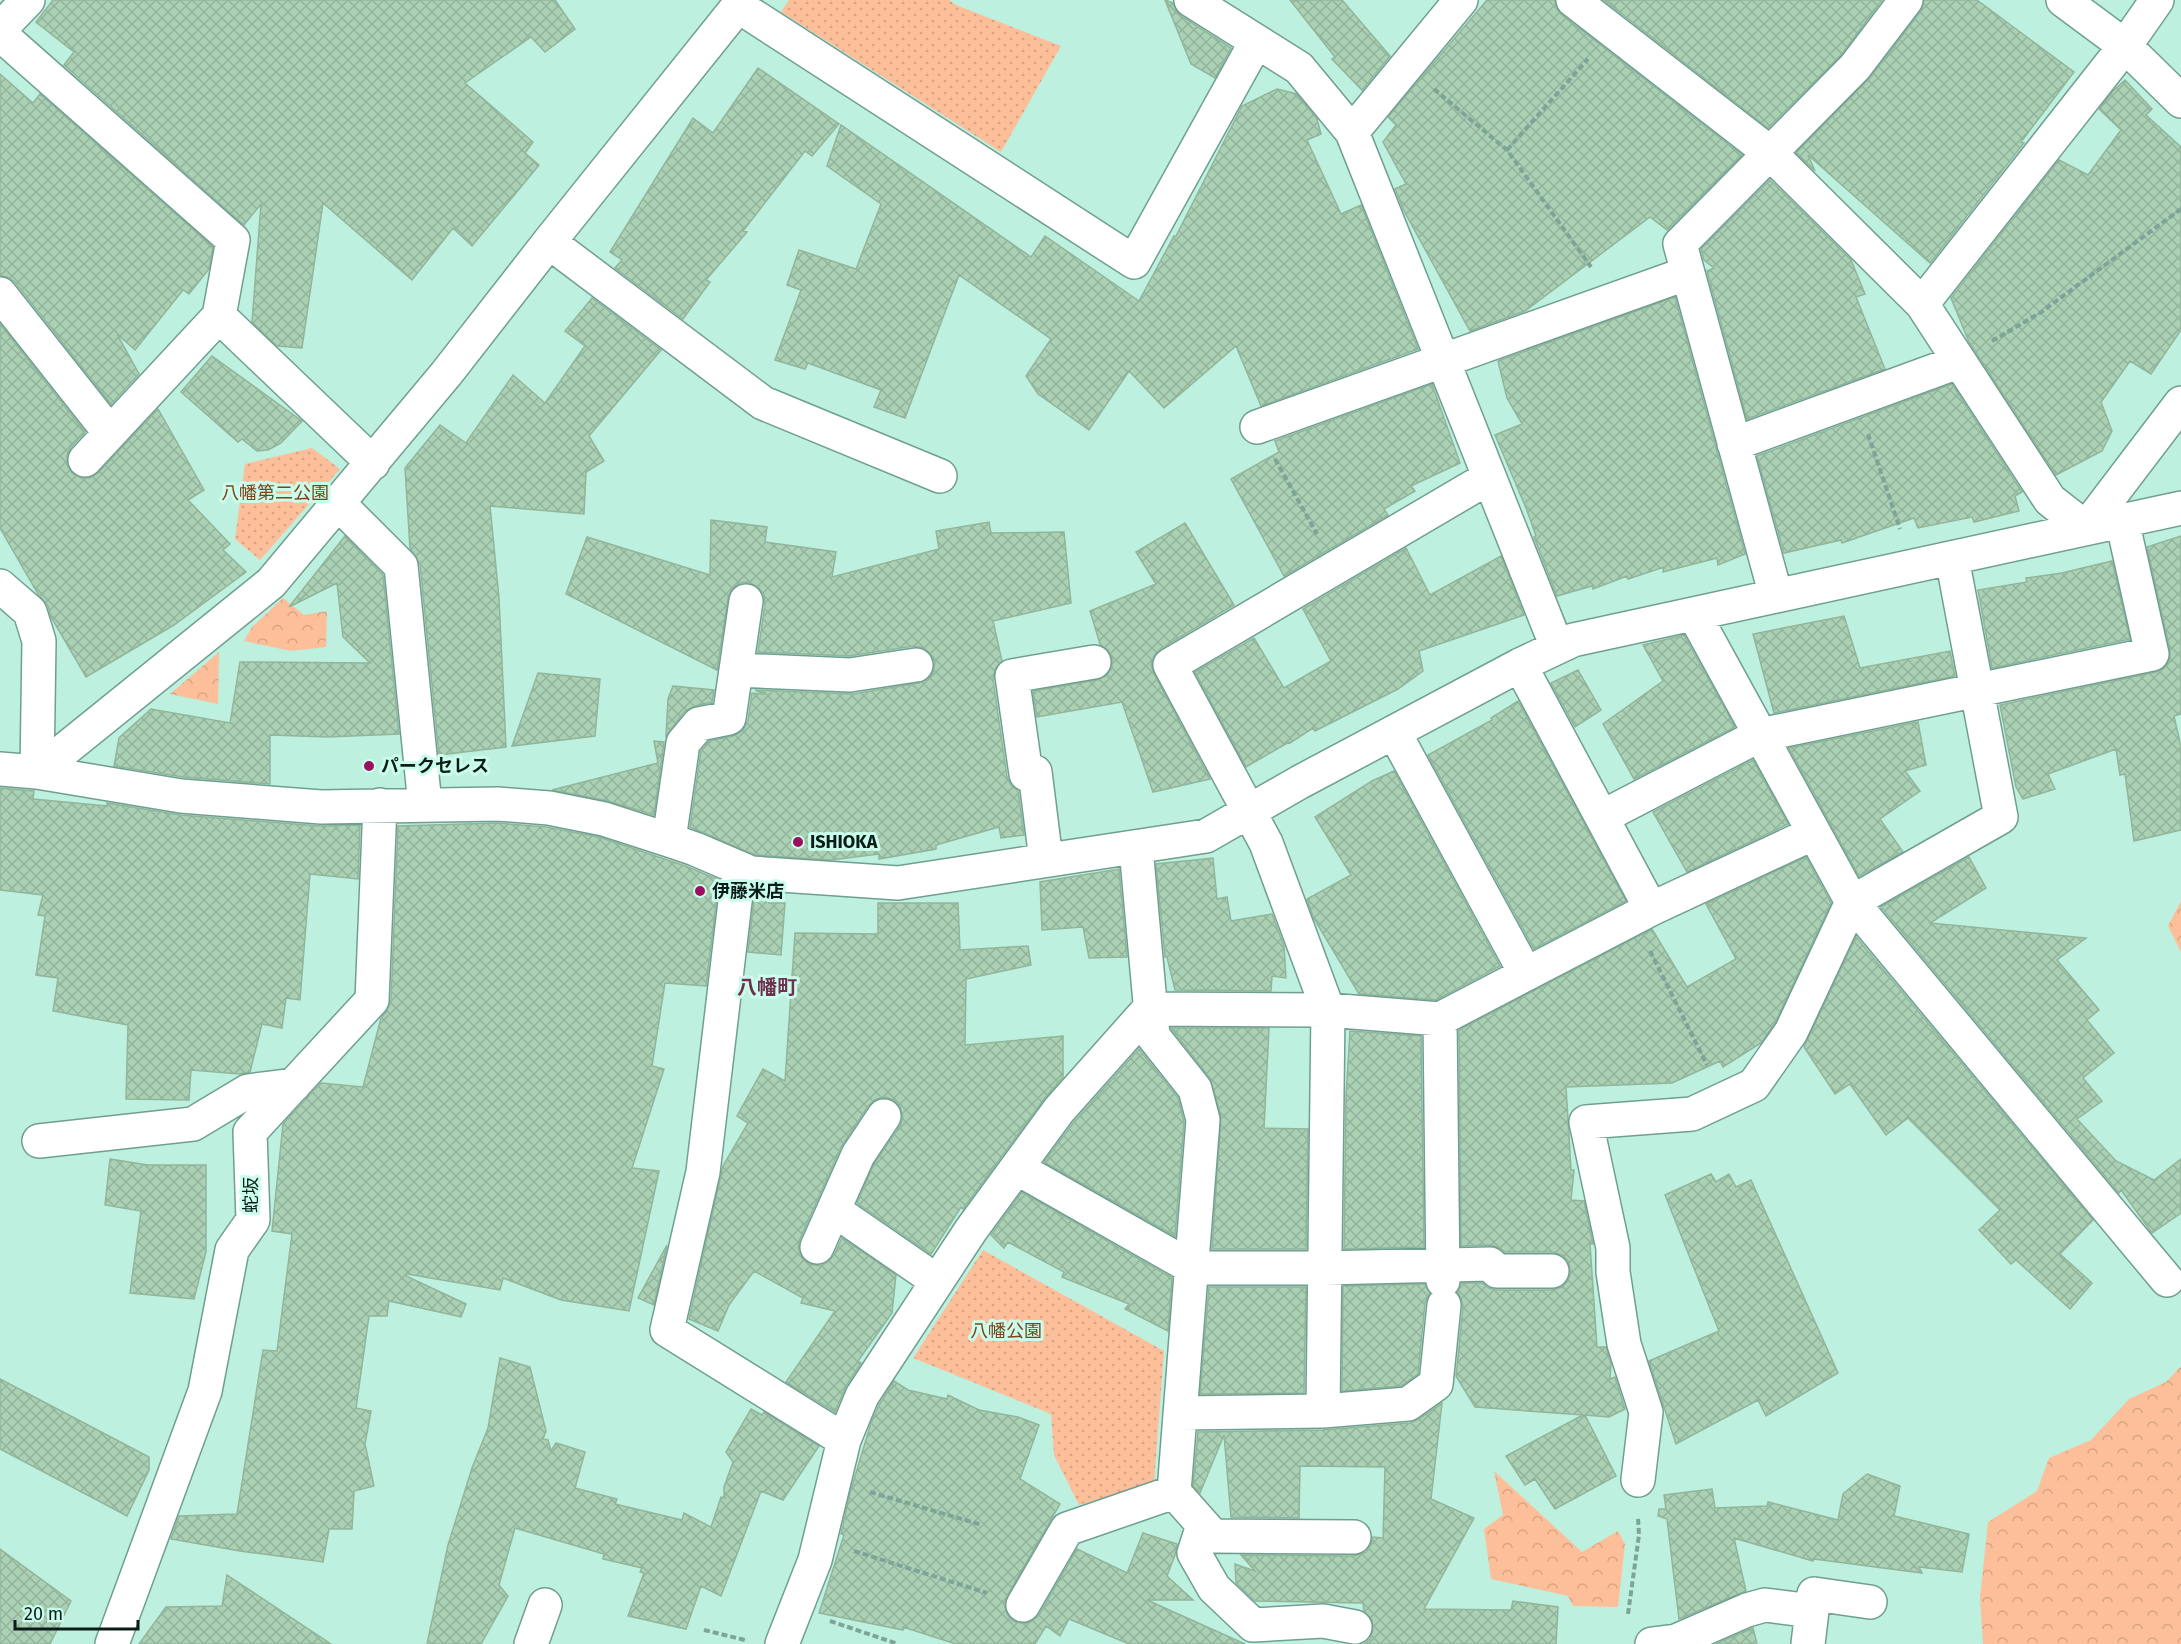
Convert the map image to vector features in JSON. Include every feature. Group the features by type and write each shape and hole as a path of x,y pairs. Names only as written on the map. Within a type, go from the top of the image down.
{"street":[{"path":"0,29 28,0"},
{"path":"1191,0 1299,68 1352,132 1557,647"},
{"path":"1352,132 1461,0"},
{"path":"1573,0 1770,153 1922,304 2050,500 2086,528"},
{"path":"1776,596 1680,244 1855,67 1906,0"},
{"path":"2063,0 2125,46 2181,101"},
{"path":"1922,304 2125,46 2157,0"},
{"path":"37,772 271,584 446,374 740,3 1134,262 1256,42"},
{"path":"0,34 233,240 219,316 85,460"},
{"path":"549,242 763,403 940,476"},
{"path":"1257,427 1688,273"},
{"path":"0,294 111,433"},
{"path":"219,316 373,463"},
{"path":"1734,444 1958,362"},
{"path":"2086,528 2181,403"},
{"path":"1323,1411 1328,1010 1266,843 1170,665 1488,477"},
{"path":"339,504 401,566 425,805"},
{"path":"0,769 37,772 181,796 321,807 498,804 549,808 604,819 669,840 752,873 898,882 1206,836 1394,732 1520,665 1573,640 2181,508"},
{"path":"1602,817 1760,735 2152,654 2121,520"},
{"path":"1638,1480 1646,1412 1624,1344 1613,1272 1613,1248 1586,1122 1692,1114 1754,1085 1791,1032 1852,902 2001,817 1952,558"},
{"path":"0,586 30,612 39,641 37,772"},
{"path":"669,840 683,743 699,724 729,718 746,601"},
{"path":"1694,614 1852,902 2167,1280"},
{"path":"1046,860 1035,772 1026,774 1012,676 1094,662"},
{"path":"736,670 850,675 916,665"},
{"path":"1520,665 1602,817 1643,914"},
{"path":"1394,732 1526,974"},
{"name":"蛇坂","path":"112,1644 205,1391 232,1250 253,1220 250,1132 372,1000 380,806"},
{"path":"782,1644 815,1560 844,1440 862,1396 971,1230 1059,1110 1149,1009 1328,1010 1440,1018 1643,914 1814,832"},
{"path":"1136,848 1153,1036 1195,1089 1203,1120 1174,1492 1213,1536 1354,1538"},
{"path":"739,868 703,1172 667,1330 844,1440"},
{"path":"1181,1413 1323,1411 1408,1404 1436,1384 1443,1283 1440,1018"},
{"path":"39,1141 194,1124 248,1092 294,1085"},
{"path":"817,1247 858,1155 884,1116"},
{"path":"1017,1168 1192,1268 1325,1268 1443,1283 1490,1264 1497,1271 1552,1270"},
{"path":"834,1210 938,1281"},
{"path":"1023,1605 1067,1529 1174,1492"},
{"path":"1203,1525 1194,1553 1214,1588 1253,1625 1323,1621 1355,1627"},
{"path":"1808,1644 1814,1594 1870,1602"},
{"path":"531,1644 545,1605"},
{"path":"1652,1644 1676,1641 1747,1610 1765,1605 1812,1611"}],"path":[{"path":"1507,150 1613,31"},
{"path":"1406,66 1507,150 1614,299"},
{"path":"1958,362 2040,313 2181,208"},
{"path":"1856,399 1913,567"},
{"path":"1257,427 1336,567"},
{"path":"1643,914 1724,1099"},
{"path":"1627,1622 1639,1535 1638,1480"},
{"path":"860,1489 982,1526"},
{"path":"843,1547 1023,1605"},
{"path":"823,1619 898,1644"}],"green space":[{"path":"789,0 949,0 956,5 1061,46 1001,152 781,12"},
{"name":"八幡第二公園","path":"312,448 340,469 260,560 235,539 245,464"},
{"path":"283,598 304,615 327,611 326,647 291,651 244,641 252,627"},
{"path":"219,652 218,704 170,694"},
{"path":"2181,901 2181,952 2168,926"},
{"name":"八幡公園","path":"983,1250 1164,1351 1154,1483 1079,1505 1054,1455 1051,1414 913,1358"},
{"path":"2181,1366 2181,1644 1983,1644 1980,1598 1988,1522 2037,1491 2049,1458 2091,1440 2129,1399 2166,1382"},
{"path":"1494,1471 1582,1552 1618,1531 1625,1544 1618,1607 1573,1606 1568,1596 1491,1579 1484,1529 1503,1515"}],"building":[{"path":"53,0 555,0 575,29 545,52 531,37 465,83 533,142 525,153 539,165 472,246 453,228 412,280 323,203 302,348 277,346 252,322 261,204 244,225 64,65 74,52 36,22"},
{"path":"1165,0 1173,3 1181,16 1231,48 1215,78 1191,64"},
{"path":"1290,0 1342,0 1390,56 1362,90 1332,59 1335,57"},
{"path":"1487,0 1555,0 1556,8 1562,15 1742,155 1667,230 1650,217 1525,311 1470,331 1404,211 1395,189 1406,184 1383,142 1396,125 1388,117"},
{"path":"1604,0 1882,0 1841,55 1768,128"},
{"path":"1924,0 1977,0 2074,72 2021,142 2024,143 1930,263 1808,155 1815,171 1796,153 1870,78 1921,11"},
{"path":"758,68 839,124 812,156 805,151 743,231 747,232 706,280 710,282 683,319 615,268 622,260 610,252 693,118 713,133"},
{"path":"0,74 33,103 40,94 213,247 209,269 189,294 183,290 135,350 117,334 139,374 111,404 15,282 0,276"},
{"path":"2125,80 2152,109 2146,115 2181,147 2181,330 2151,374 2130,361 2101,402 2112,431 2102,451 2056,475 1969,342 1951,298 2059,160 2088,175 2121,130 2099,109"},
{"path":"1277,89 1297,94 1317,119 1321,134 1307,140 1341,214 1361,205 1418,349 1261,406 1236,346 1164,408 1129,371 1089,430 1038,394 1026,376 1051,339 959,275 905,418 874,407 881,390 808,363 805,369 775,360 801,290 787,285 799,250 856,269 881,204 827,166 841,125 1031,257 1045,236 1139,301 1176,236 1242,106"},
{"path":"1770,180 1851,260 1865,294 1856,297 1885,369 1747,419 1707,271 1714,268 1704,260 1701,249"},
{"path":"1675,297 1745,554 1718,565 1717,558 1663,572 1664,567 1628,579 1627,576 1593,589 1592,586 1557,596 1534,537 1536,536 1526,508 1495,435 1522,424 1507,398 1498,361"},
{"path":"592,298 661,350 589,436 604,461 586,472 584,514 490,506 499,598 506,747 439,755 420,564 410,548 405,468 440,425 466,443 513,375 545,403 585,346 565,331"},
{"path":"0,324 85,432 67,455 67,465 72,473 81,478 90,478 98,473 158,409 204,490 188,500 230,544 223,550 246,572 174,625 86,677 51,617 48,606 38,594 0,528"},
{"path":"212,356 302,421 281,443 268,450 257,451 242,439 238,442 181,392"},
{"path":"1432,384 1460,463 1411,486 1415,491 1384,509 1388,515 1284,576 1231,479 1279,452 1275,441"},
{"path":"1952,384 2022,492 2015,496 2019,511 1974,522 1972,517 1918,528 1914,518 1842,543 1841,540 1784,553 1757,456"},
{"path":"711,520 767,527 765,542 836,552 832,577 939,549 936,531 989,522 991,533 1064,532 1071,603 993,621 1002,661 995,669 993,679 1007,777 1018,791 1024,835 1001,838 999,827 936,845 936,849 879,859 879,854 831,860 755,855 690,827 701,751 709,741 733,736 743,730 748,721 752,693 765,694 755,690 853,694 919,683 928,679 935,663 930,653 914,646 849,656 758,652 765,604 764,595 758,587 748,582 740,583 732,589 728,598 717,670 566,594 587,537 710,575"},
{"path":"1185,523 1234,605 1160,649 1154,656 1151,665 1154,674 1210,779 1153,792 1122,702 1037,717 1033,691 1097,680 1106,676 1112,668 1112,658 1108,650 1100,644 1090,611 1156,584 1136,552"},
{"path":"345,536 383,575 399,734 328,737 270,735 270,784 183,777 114,766 119,738 151,709 230,723 240,662 370,663 343,637 337,583 289,607"},
{"path":"2181,536 2181,714 2174,716 2181,747 2181,830 2134,841 2125,774 2120,775 2116,749 2048,774 2055,789 2023,799 2016,787 2000,705 2156,672 2165,667 2170,659 2170,650 2147,547"},
{"path":"1406,548 1430,595 1501,556 1524,615 1419,651 1423,671 1398,689 1315,731 1313,728 1246,767 1195,672 1254,638 1284,688 1331,661 1303,609"},
{"path":"2112,561 2130,639 1992,668 1978,590 2027,582 2026,578 2062,573"},
{"path":"1844,616 1860,668 1950,651 1955,676 1774,713 1753,634"},
{"path":"1684,635 1735,727 1634,779 1603,724 1663,681 1643,645"},
{"path":"1578,670 1601,710 1575,727 1551,683"},
{"path":"538,673 600,679 595,736 512,746"},
{"path":"673,686 714,690 712,702 685,711 666,736 668,699"},
{"path":"1518,701 1626,901 1534,949 1428,755 1492,720 1491,718"},
{"path":"1918,722 1926,765 1905,771 1920,791 1880,819 1903,852 1859,876 1789,748"},
{"path":"654,741 664,742 654,815 608,801 552,790 658,763"},
{"path":"1753,760 1788,824 1687,872 1653,812"},
{"path":"1394,771 1500,966 1436,1000 1359,994 1313,917 1307,899 1351,875 1315,817 1372,781"},
{"path":"0,788 34,791 33,799 107,806 107,803 180,815 320,826 360,825 358,879 310,874 300,1000 286,998 282,1028 262,1024 250,1072 240,1074 191,1070 189,1100 126,1099 128,1025 53,1011 58,978 36,975 45,916 38,915 43,895 0,890"},
{"path":"497,823 546,827 599,837 719,880 706,986 665,983 652,1066 664,1069 632,1168 659,1171 629,1311 561,1300 503,1278 500,1290 407,1274 406,1276 466,1304 461,1317 389,1301 387,1316 369,1316 356,1408 371,1411 365,1444 374,1486 354,1491 352,1529 329,1529 323,1562 171,1539 179,1516 237,1514 263,1350 277,1351 292,1234 272,1231 283,1124 321,1083 363,1087 381,1018 391,1001 398,826"},
{"path":"1806,857 1831,903 1775,1023 1761,1043 1723,1067 1720,1061 1672,1083 1566,1087 1571,1170 1574,1170 1571,1200 1584,1201 1593,1244 1590,1244 1597,1347 1606,1347 1611,1364 1610,1379 1615,1377 1625,1409 1609,1417 1585,1415 1616,1476 1555,1509 1535,1479 1525,1485 1506,1456 1583,1415 1475,1407 1456,1376 1463,1307 1457,1292 1461,1283 1482,1283 1497,1290 1552,1290 1562,1287 1571,1272 1568,1261 1562,1255 1553,1252 1505,1252 1490,1245 1461,1246 1459,1030 1652,929 1687,987 1736,959 1706,904"},
{"path":"1969,857 1986,888 1930,923 2086,938 2057,960 2099,1010 2087,1020 2114,1053 2083,1078 2102,1101 2077,1119 2116,1161 2154,1180 2181,1159 2181,1213 2152,1233 2121,1190 2119,1193 1881,907"},
{"path":"1213,858 1217,899 1227,897 1231,921 1272,914 1284,946 1286,978 1272,976 1271,991 1175,990 1167,957 1165,957 1156,864"},
{"path":"1119,869 1127,957 1089,958 1083,927 1042,930 1040,882"},
{"path":"755,892 768,893 769,903 785,903 781,955 748,952"},
{"path":"878,903 958,903 960,950 1028,946 1031,965 966,979 965,1045 1063,1036 1063,1077 1044,1099 963,1209 961,1207 931,1254 857,1203 874,1164 903,1118 900,1107 894,1100 885,1097 876,1099 868,1106 841,1147 798,1248 802,1257 809,1264 820,1266 834,1255 842,1238 896,1275 892,1313 858,1361 861,1363 846,1386 835,1412 786,1382 835,1311 801,1303 803,1298 754,1271 729,1305 718,1331 689,1319 723,1166 748,1123 737,1116 763,1069 785,1081 795,933 878,934"},
{"path":"1856,937 2093,1220 2060,1254 2092,1283 2070,1309 2016,1260 2011,1264 1979,1230 2000,1210 1908,1118 1886,1135 1850,1084 1835,1094 1804,1047"},
{"path":"1171,1028 1269,1028 1264,1128 1308,1129 1306,1249 1212,1249 1221,1116 1210,1078"},
{"path":"1350,1031 1421,1036 1424,1247 1344,1249 1346,1096"},
{"path":"1139,1049 1178,1098 1184,1122 1175,1236 1044,1162 1074,1122"},
{"path":"110,1159 148,1165 206,1165 206,1252 194,1299 130,1293 141,1211 105,1205"},
{"path":"1711,1174 1716,1182 1729,1174 1736,1187 1751,1180 1838,1373 1766,1416 1758,1400 1676,1444 1649,1361 1719,1331 1665,1195"},
{"path":"1022,1192 1172,1278 1168,1331 1125,1309 1129,1304 1062,1277 1064,1272 1008,1242 1004,1248 991,1235"},
{"path":"667,1245 654,1305 638,1298"},
{"path":"1425,1284 1430,1293 1425,1303 1418,1374 1401,1386 1342,1391 1343,1286"},
{"path":"1209,1287 1306,1287 1304,1393 1200,1394"},
{"path":"500,1358 530,1367 546,1431 543,1439 548,1440 551,1451 556,1443 585,1452 575,1488 617,1499 615,1504 682,1520 684,1513 711,1527 721,1497 726,1498 724,1487 733,1462 726,1452 751,1409 762,1415 764,1412 819,1446 783,1500 761,1491 721,1596 701,1586 686,1629 628,1616 644,1573 640,1572 642,1568 603,1559 604,1554 515,1528 499,1585 508,1596 481,1644 427,1644 448,1545 472,1468 488,1428"},
{"path":"0,1379 149,1457 149,1470 127,1516 0,1449"},
{"path":"894,1381 908,1390 947,1399 948,1395 979,1410 1018,1417 1039,1425 1020,1479 1060,1504 1007,1596 1004,1604 1007,1614 1013,1621 1024,1624 1039,1615 1077,1549 1127,1573 1143,1533 1177,1544 1167,1576 1193,1600 1147,1600 1245,1644 1129,1644 1069,1619 1060,1636 1046,1626 1035,1644 956,1644 903,1627 903,1630 819,1613 844,1535 841,1534 850,1493 871,1423"},
{"path":"1442,1403 1431,1499 1474,1518 1424,1609 1511,1610 1513,1601 1558,1607 1556,1644 1364,1644 1370,1639 1373,1630 1372,1620 1364,1611 1363,1603 1255,1601 1236,1583 1235,1564 1255,1571 1241,1555 1354,1556 1366,1552 1373,1537 1383,1538 1385,1467 1300,1466 1299,1518 1231,1517 1224,1435 1200,1493 1193,1486 1198,1432 1323,1430 1410,1423"},
{"path":"1867,1474 1900,1486 1894,1516 1969,1534 1962,1572 1919,1567 1922,1573 1814,1559 1813,1561 1734,1538 1746,1591 1679,1619 1667,1519 1658,1516 1659,1509 1666,1509 1664,1495 1712,1489 1715,1508 1767,1506 1768,1502 1838,1520 1843,1494"},
{"path":"0,1549 71,1601 50,1644 0,1644"},
{"path":"227,1575 331,1644 139,1644 166,1607 222,1606"},
{"path":"1753,1628 1757,1644 1716,1644"}],"place":[{"name":"パークセレス","path":"369,766"},
{"name":"ISHIOKA","path":"798,842"},
{"name":"伊藤米店","path":"700,891"}],"district":[{"name":"八幡町","path":"767,987"}]}
